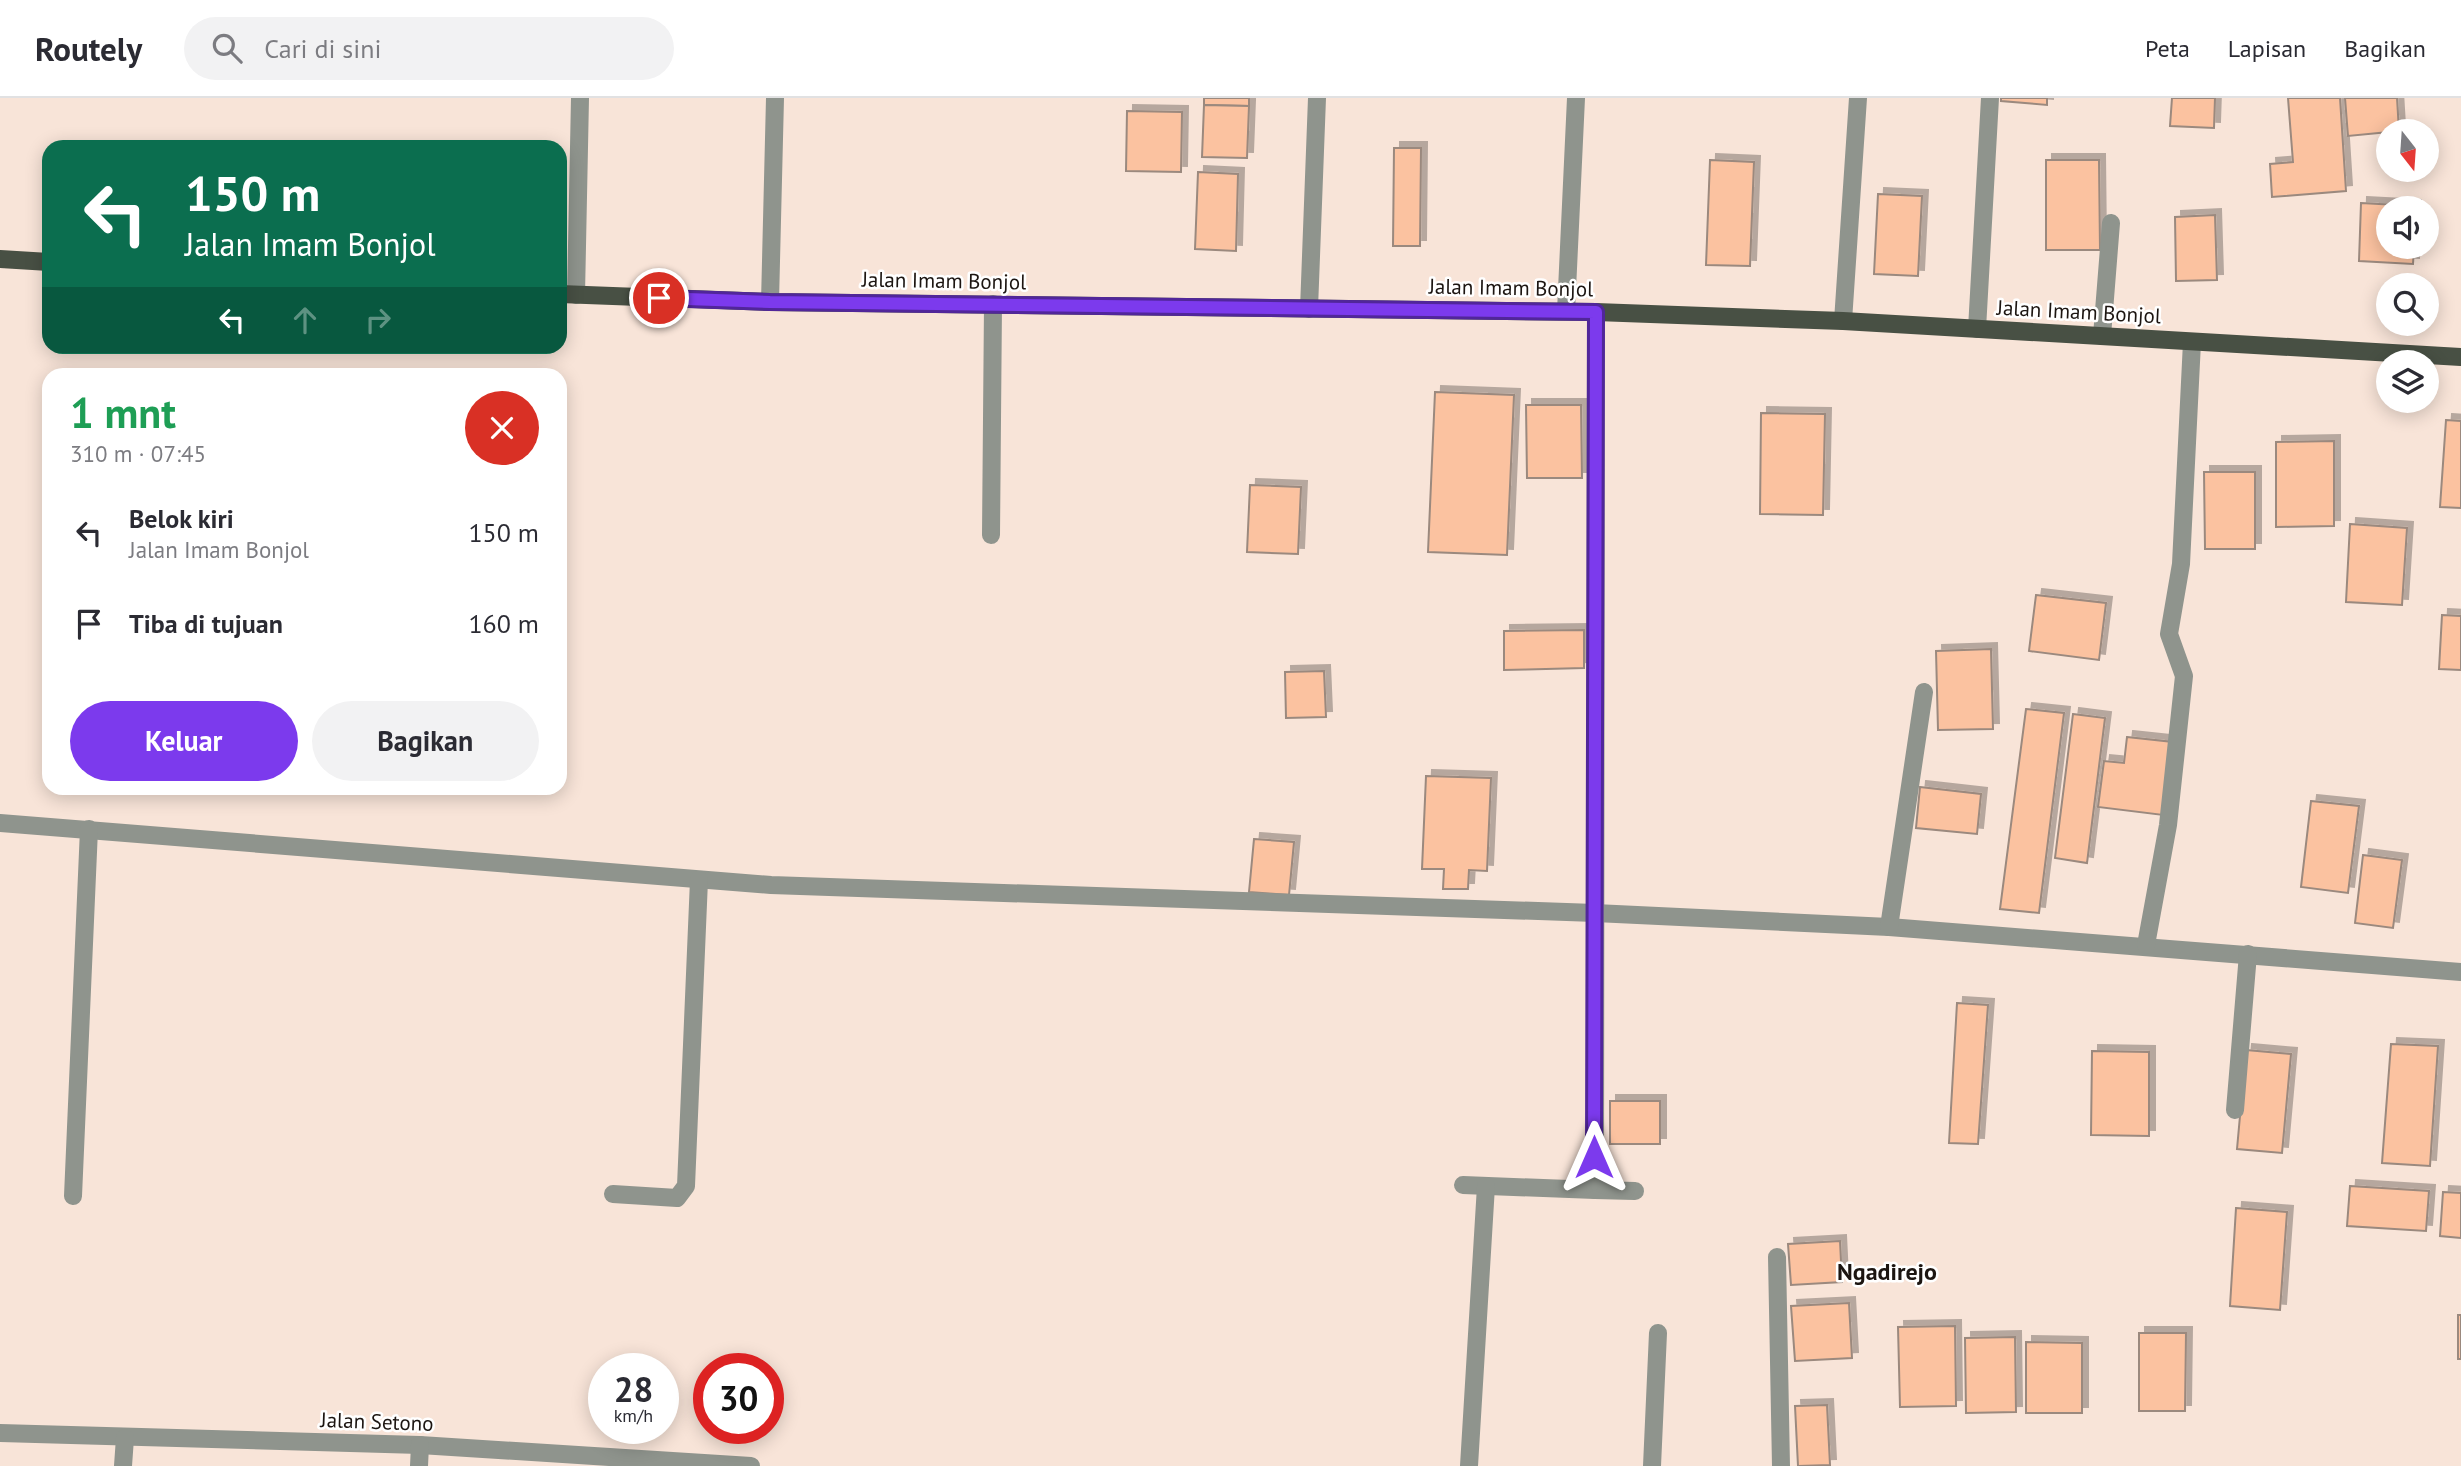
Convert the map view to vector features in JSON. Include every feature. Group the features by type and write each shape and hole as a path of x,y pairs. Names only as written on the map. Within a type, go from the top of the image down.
{"main road":[{"path":"0,259 42,262"},
{"name":"Jalan Imam Bonjol","path":"568,294 770,302 1566,311 1843,321 2461,357"}],"street":[{"path":"568,294 580,98"},
{"path":"770,302 775,98"},
{"path":"1309,309 1317,98"},
{"path":"1566,311 1576,98"},
{"path":"1843,321 1858,98"},
{"path":"1977,329 1990,98"},
{"path":"2102,336 2111,223"},
{"path":"991,535 993,304"},
{"path":"1595,1190 1596,312"},
{"path":"2146,945 2168,825 2184,676 2169,634 2181,564 2192,342"},
{"path":"1889,927 1924,692"},
{"path":"0,822 699,880 1595,913 1889,927 2146,945 2461,972"},
{"path":"73,1196 89,829"},
{"path":"613,1194 677,1198 686,1186 699,880"},
{"path":"2235,1110 2248,954"},
{"path":"1463,1185 1635,1191"},
{"path":"1469,1466 1486,1186"},
{"path":"1777,1257 1781,1466"},
{"path":"1652,1466 1658,1333"},
{"name":"Jalan Setono","path":"0,1433 420,1445 560,1460 751,1466"},
{"path":"122,1466 125,1438"},
{"path":"419,1466 420,1445"}],"building":[{"path":"1204,98 1249,98 1249,106 1204,105"},
{"path":"2001,98 2047,98 2047,105 2001,101"},
{"path":"2172,98 2215,98 2214,128 2170,126"},
{"path":"2288,98 2340,98 2346,191 2272,197 2270,164 2293,162"},
{"path":"2345,98 2397,98 2398,119 2376,119 2376,133 2348,136"},
{"path":"1204,105 1249,106 1247,158 1202,157"},
{"path":"1127,111 1182,112 1181,172 1126,171"},
{"path":"1394,148 1421,148 1420,246 1393,246"},
{"path":"1710,160 1754,162 1750,266 1706,265"},
{"path":"2046,160 2099,160 2100,250 2046,250"},
{"path":"1198,172 1238,174 1236,251 1195,249"},
{"path":"1878,194 1922,196 1918,276 1874,274"},
{"path":"2361,203 2376,204 2376,259 2413,259 2413,264 2359,261"},
{"path":"2215,215 2217,280 2176,281 2175,217"},
{"path":"1435,392 1514,395 1507,555 1428,552"},
{"path":"1526,405 1581,405 1582,478 1527,478"},
{"path":"1761,413 1825,414 1823,515 1760,514"},
{"path":"2446,420 2461,421 2461,508 2440,507"},
{"path":"2334,441 2334,526 2276,527 2276,442"},
{"path":"2204,472 2255,472 2255,549 2205,549"},
{"path":"1250,485 1301,487 1298,554 1247,552"},
{"path":"2350,524 2407,528 2402,605 2346,602"},
{"path":"2036,595 2106,603 2099,660 2029,651"},
{"path":"2442,615 2461,616 2461,670 2439,669"},
{"path":"1584,630 1584,668 1504,670 1504,631"},
{"path":"1991,649 1993,729 1938,730 1936,651"},
{"path":"1324,671 1326,717 1286,718 1285,672"},
{"path":"2026,709 2064,713 2039,913 2000,909"},
{"path":"2073,714 2105,718 2087,863 2055,858"},
{"path":"2127,737 2173,742 2163,815 2098,807 2104,761 2124,763"},
{"path":"1426,776 1491,778 1487,871 1469,870 1468,889 1443,889 1444,869 1422,869"},
{"path":"1920,787 1981,794 1977,834 1916,828"},
{"path":"2311,801 2359,806 2348,893 2301,887"},
{"path":"1254,839 1294,842 1289,895 1249,892"},
{"path":"2363,855 2402,860 2393,928 2355,923"},
{"path":"1957,1003 1988,1005 1978,1144 1949,1143"},
{"path":"2391,1044 2438,1046 2430,1166 2382,1163"},
{"path":"2246,1050 2291,1054 2282,1153 2237,1149"},
{"path":"2092,1051 2149,1052 2149,1136 2091,1135"},
{"path":"1610,1101 1660,1101 1660,1144 1610,1144"},
{"path":"2350,1186 2429,1191 2426,1231 2347,1226"},
{"path":"2443,1192 2461,1193 2461,1238 2440,1236"},
{"path":"2236,1208 2287,1212 2280,1310 2230,1306"},
{"path":"1840,1241 1842,1282 1791,1285 1788,1244"},
{"path":"1849,1303 1852,1358 1795,1361 1791,1306"},
{"path":"2458,1315 2461,1315 2461,1359 2458,1359"},
{"path":"1955,1326 1956,1406 1900,1407 1898,1327"},
{"path":"2139,1333 2186,1333 2185,1411 2139,1411"},
{"path":"2015,1337 2016,1412 1966,1413 1965,1338"},
{"path":"2026,1342 2082,1343 2082,1413 2026,1413"},
{"path":"1827,1405 1830,1465 1798,1466 1795,1406"}],"district":[{"name":"Ngadirejo","path":"1887,1272"}],"route":[{"path":"659,298 770,302 1596,312 1594,1157"}]}
